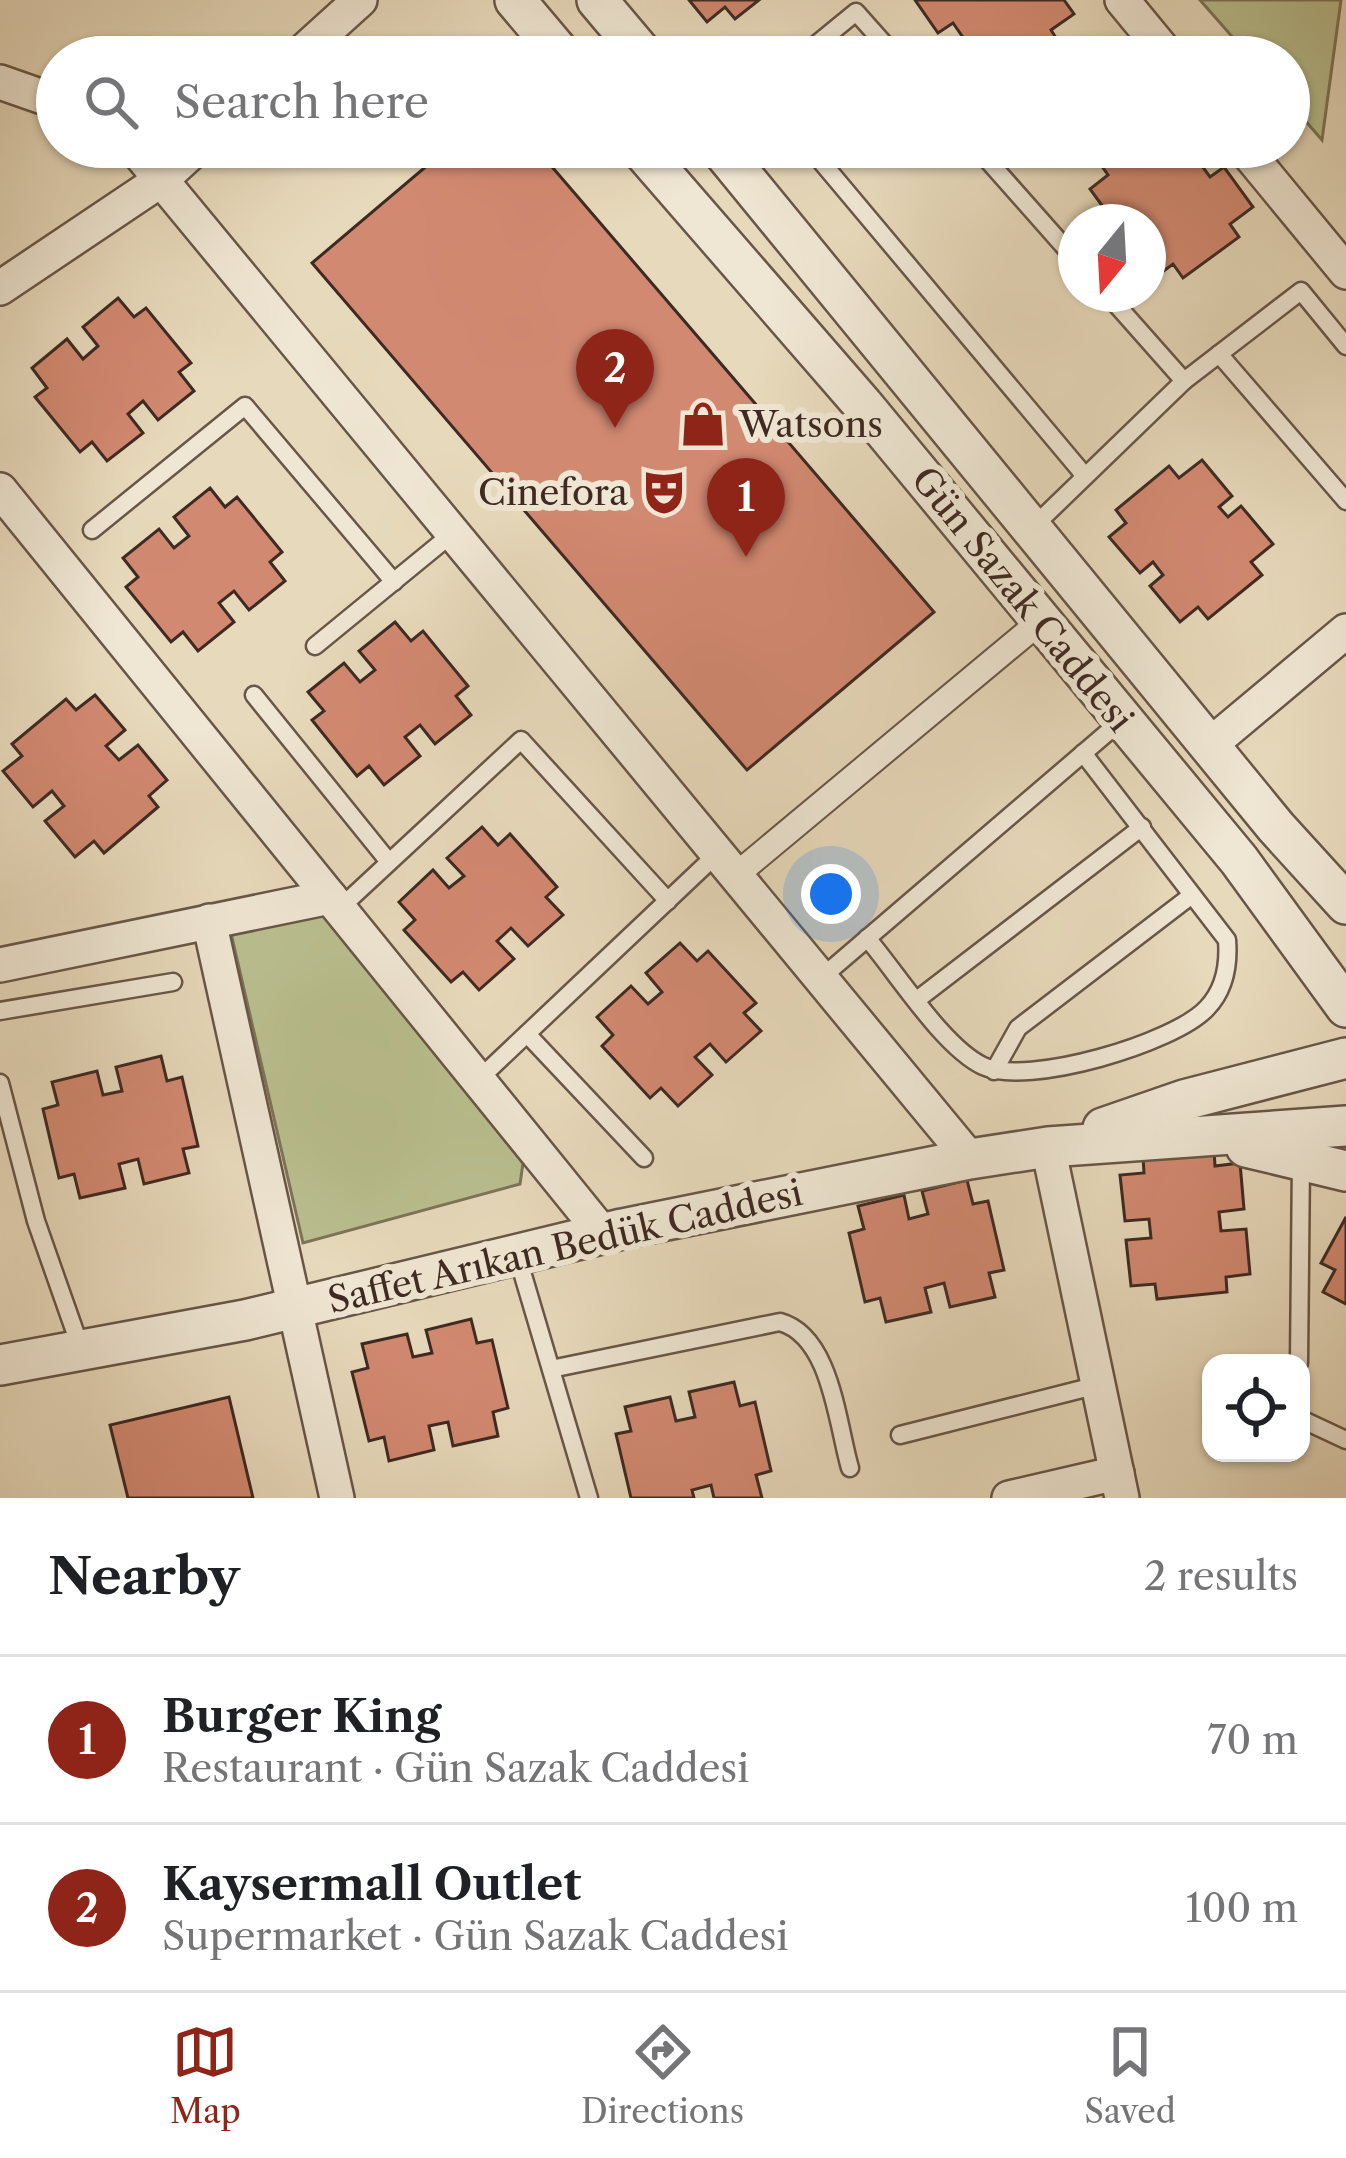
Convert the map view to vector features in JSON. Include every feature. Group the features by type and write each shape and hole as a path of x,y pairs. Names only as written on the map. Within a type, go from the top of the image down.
{"street":[{"path":"320,36 360,0"},
{"path":"515,0 545,36"},
{"path":"597,0 627,36"},
{"path":"1122,0 1152,36"},
{"path":"0,82 36,95"},
{"path":"151,168 970,1160"},
{"path":"0,287 174,168"},
{"name":"Gün Sazak Caddesi","path":"657,168 1042,620 1285,918 1346,1007"},
{"name":"Gün Sazak Caddesi","path":"736,168 1308,865 1346,904"},
{"path":"1260,168 1346,272"},
{"path":"0,490 603,1234"},
{"path":"727,864 1042,620"},
{"path":"1210,744 1346,631"},
{"path":"1308,865 1346,890"},
{"path":"0,965 209,921 335,903"},
{"path":"209,921 337,1498"},
{"path":"1009,1498 1119,1486 1048,1147 1184,1100 1346,1058"},
{"path":"1132,1140 1346,1126"},
{"path":"1132,1140 1227,1145 1346,1171"},
{"name":"Saffet Arıkan Bedük Caddesi","path":"0,1365 295,1308 603,1234 970,1160 1132,1140"}],"lane":[{"path":"827,36 856,12 877,36"},
{"path":"827,168 1085,476"},
{"path":"995,168 1058,240"},
{"path":"1032,527 1184,381 1301,291 1346,346"},
{"path":"1123,312 1184,381"},
{"path":"1219,354 1346,501"},
{"path":"92,530 245,406 394,582"},
{"path":"315,646 453,533"},
{"path":"254,694 389,862"},
{"path":"821,978 1122,720"},
{"path":"335,903 389,862 521,740 668,901"},
{"path":"867,938 964,1054 994,1071 1024,1073 1102,1056 1167,1032 1207,1008 1224,981 1227,940 1083,753"},
{"path":"918,999 1142,827"},
{"path":"478,1080 668,901 727,864"},
{"path":"994,1071 1018,1028 1192,895"},
{"path":"0,1011 172,982"},
{"path":"527,1034 644,1158"},
{"path":"0,1083 36,1221 82,1350"},
{"path":"1299,1354 1301,1158"},
{"path":"516,1254 589,1498"},
{"path":"550,1369 780,1322 791,1325 817,1352 850,1468"},
{"path":"900,1435 1098,1385"},
{"path":"1310,1423 1346,1440"}],"green space":[{"path":"1200,0 1341,0 1322,140 1310,126 1310,36 1232,36"},
{"path":"318,908 523,1163 520,1184 303,1243 230,929"}],"building":[{"path":"689,0 759,0 735,19 725,7 707,22"},
{"path":"915,0 1064,0 1074,14 1051,30 1055,36 962,36 953,23 938,33"},
{"path":"424,168 553,168 934,612 747,770 312,263"},
{"path":"1103,168 1203,168 1210,177 1225,168 1253,207 1230,224 1239,237 1183,278 1173,264 1166,269 1166,204 1101,204 1090,189 1108,175"},
{"path":"118,298 134,317 146,308 191,363 179,372 194,391 158,420 143,401 128,414 143,433 107,461 92,442 80,452 35,397 47,388 32,368 67,339 83,359 98,346 83,327"},
{"path":"1202,460 1232,496 1219,507 1228,517 1241,506 1273,544 1251,562 1262,575 1208,619 1198,607 1180,622 1150,586 1163,575 1153,562 1140,573 1109,537 1126,523 1116,510 1169,466 1179,478"},
{"path":"210,488 225,507 237,497 282,552 270,562 285,581 249,610 234,591 219,603 234,622 198,651 183,632 171,642 126,587 138,577 123,558 159,529 174,548 189,536 174,517"},
{"path":"395,622 411,641 423,631 468,686 456,696 471,715 435,744 420,725 405,737 420,756 384,785 369,766 357,776 312,720 324,711 308,692 344,663 360,682 375,670 359,651"},
{"path":"95,695 125,730 106,746 119,760 138,745 167,780 149,796 158,807 104,853 94,841 75,857 45,821 64,806 52,791 33,807 3,771 22,756 12,744 66,699 76,710"},
{"path":"482,827 498,845 510,834 557,887 546,897 563,915 528,946 511,928 497,941 514,959 479,990 463,972 451,982 404,930 415,920 399,902 433,870 449,888 464,876 447,858"},
{"path":"680,943 697,961 708,951 756,1003 744,1013 761,1031 726,1062 710,1044 695,1057 712,1075 678,1106 661,1088 650,1098 602,1046 613,1035 597,1017 631,986 648,1004 662,992 646,973"},
{"path":"161,1056 167,1081 182,1077 198,1146 183,1149 189,1173 144,1184 138,1159 119,1164 125,1188 80,1198 74,1174 59,1178 43,1109 58,1105 52,1082 97,1071 103,1095 122,1091 116,1067"},
{"path":"1214,1150 1215,1166 1240,1163 1244,1209 1219,1212 1221,1231 1246,1229 1250,1274 1226,1277 1227,1292 1157,1299 1155,1284 1131,1286 1126,1240 1151,1238 1149,1219 1125,1221 1120,1175 1144,1173 1143,1157"},
{"path":"967,1180 973,1204 988,1201 1004,1270 989,1273 995,1297 950,1307 944,1283 925,1288 931,1312 886,1322 880,1298 865,1302 849,1233 864,1229 858,1206 904,1195 909,1219 928,1214 922,1191"},
{"path":"1346,1217 1346,1304 1323,1292 1335,1270 1321,1263"},
{"path":"471,1319 477,1343 492,1340 508,1408 493,1412 498,1436 453,1446 448,1422 429,1426 434,1450 389,1461 384,1437 369,1441 352,1372 368,1368 362,1344 407,1334 413,1357 432,1353 426,1330"},
{"path":"734,1382 740,1406 755,1402 771,1471 756,1475 762,1498 714,1498 711,1485 692,1490 694,1498 631,1498 616,1434 631,1431 625,1407 670,1397 676,1421 695,1417 689,1392"},
{"path":"229,1397 253,1498 128,1498 110,1425"}],"place":[{"name":"Watsons","path":"703,424"},
{"name":"Kaysermall Outlet","path":"615,428"},
{"name":"Cinefora","path":"664,492"},
{"name":"Burger King","path":"746,557"}]}
